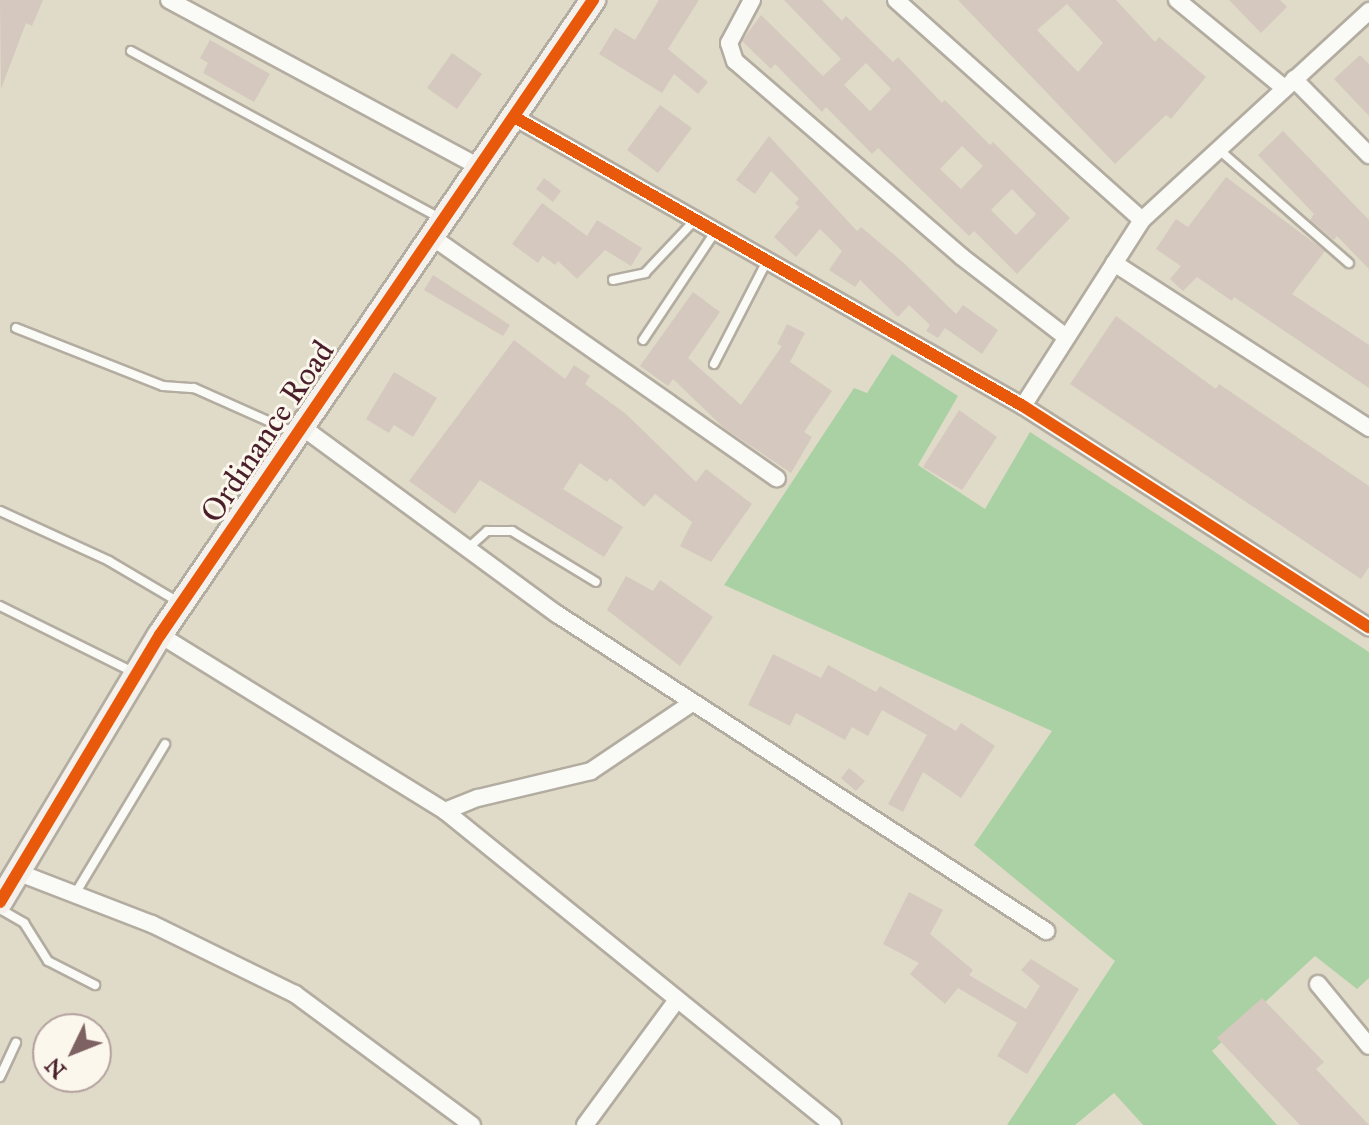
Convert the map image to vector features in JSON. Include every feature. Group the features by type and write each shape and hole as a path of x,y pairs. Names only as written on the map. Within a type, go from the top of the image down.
{"street":[{"path":"169,0 481,168"},
{"name":"Ordinance Road","path":"0,902 160,635 516,118 593,0"},
{"path":"752,0 729,43 735,61 962,257 1066,337"},
{"path":"896,0 1142,220"},
{"path":"1177,0 1289,84 1369,155"},
{"path":"1023,406 1142,220 1369,11"},
{"path":"516,118 1023,406 1369,627"},
{"path":"438,229 777,479"},
{"path":"1114,263 1369,428"},
{"path":"300,431 465,550 692,703 1046,931"},
{"path":"160,635 445,811 833,1125"},
{"path":"445,811 478,798 591,771 692,703"},
{"path":"17,872 152,924 295,994 472,1125"},
{"path":"1318,984 1369,1046"},
{"path":"585,1125 676,1001"}],"lane":[{"path":"131,51 438,229"},
{"path":"1217,148 1349,263"},
{"path":"613,280 645,273 695,220"},
{"path":"643,340 715,232"},
{"path":"714,364 767,261"},
{"path":"16,328 163,386 194,388 300,431"},
{"path":"0,511 109,561 181,604"},
{"path":"465,550 487,531 512,531 596,582"},
{"path":"0,606 136,674"},
{"path":"75,895 165,744"},
{"path":"0,909 24,923 48,961 95,985"},
{"path":"0,1077 16,1043"}],"green space":[{"path":"892,354 958,396 918,465 985,509 1030,432 1369,652 1369,978 1357,989 1315,956 1212,1051 1277,1125 1143,1125 1114,1093 1075,1125 1007,1125 1115,961 974,845 1052,731 724,585 854,388 867,393"}],"building":[{"path":"0,0 43,0 32,26 26,23 1,89"},
{"path":"659,0 699,0 668,49 708,82 698,94 674,74 662,93 599,54 615,28 635,40"},
{"path":"784,0 822,0 842,21 846,16 893,62 898,57 942,103 945,100 990,145 993,142 1070,218 1017,274 974,231 969,236 878,148 872,154 826,107 822,112 775,64 771,69 742,41 761,15 823,76 841,59","holes":["866,63 891,89 870,111 844,85","962,146 983,166 961,189 940,169","1012,189 1036,214 1016,235 991,210"]},
{"path":"958,0 1116,0 1155,42 1159,37 1206,77 1171,119 1166,115 1115,164","holes":["1067,4 1103,43 1078,72 1037,30"]},
{"path":"1229,0 1280,0 1287,7 1261,33"},
{"path":"210,40 270,74 254,102 203,73 208,63 200,58"},
{"path":"452,53 482,74 457,109 427,88"},
{"path":"1360,55 1369,64 1369,116 1334,79"},
{"path":"660,105 692,128 658,173 627,150"},
{"path":"1283,131 1369,220 1369,269 1337,236 1334,240 1310,220 1314,214 1258,155"},
{"path":"769,136 857,231 861,227 904,263 956,314 963,305 998,330 982,354 945,328 938,338 926,331 930,325 909,305 898,317 860,280 855,287 829,270 842,251 820,229 796,257 774,237 799,207 795,203 799,199 771,171 755,194 736,180"},
{"path":"1226,177 1325,251 1292,294 1369,345 1369,388 1234,297 1232,301 1197,277 1183,291 1170,279 1181,266 1156,249 1176,219 1188,227"},
{"path":"544,178 561,191 553,202 536,189"},
{"path":"542,203 587,236 597,220 642,248 631,266 605,250 577,279 558,261 555,265 543,256 538,263 512,244"},
{"path":"433,275 510,325 503,336 424,290"},
{"path":"693,292 720,312 688,358 741,405 782,346 777,344 787,324 805,333 790,362 832,391 804,432 812,437 791,473 724,428 673,379 668,386 640,366"},
{"path":"1116,316 1216,389 1219,384 1369,486 1369,567 1361,579 1070,384"},
{"path":"514,340 565,379 574,365 590,376 585,384 626,414 696,482 706,469 752,504 711,562 680,546 692,522 655,494 644,507 610,478 607,482 580,463 563,489 623,527 604,557 480,480 455,514 409,481"},
{"path":"394,372 437,398 413,437 394,425 389,433 366,419"},
{"path":"959,410 997,437 962,490 923,467"},
{"path":"626,576 653,591 660,580 713,617 680,666 607,610"},
{"path":"773,654 821,678 828,665 876,692 880,686 956,731 961,723 995,746 961,798 923,772 903,812 888,804 927,735 882,710 868,736 852,727 845,740 796,713 790,726 748,705"},
{"path":"849,768 865,781 856,791 841,778"},
{"path":"909,892 943,910 930,934 973,970 969,975 1026,1009 1040,986 1021,970 1031,959 1079,989 1027,1074 997,1056 1017,1023 958,988 945,1004 910,974 919,963 883,944"},
{"path":"1262,998 1324,1062 1316,1069 1369,1125 1300,1125 1217,1038"}],"cycle path":[{"path":"0,902 160,635 593,0"},
{"path":"516,118 1023,406 1369,627"}]}
